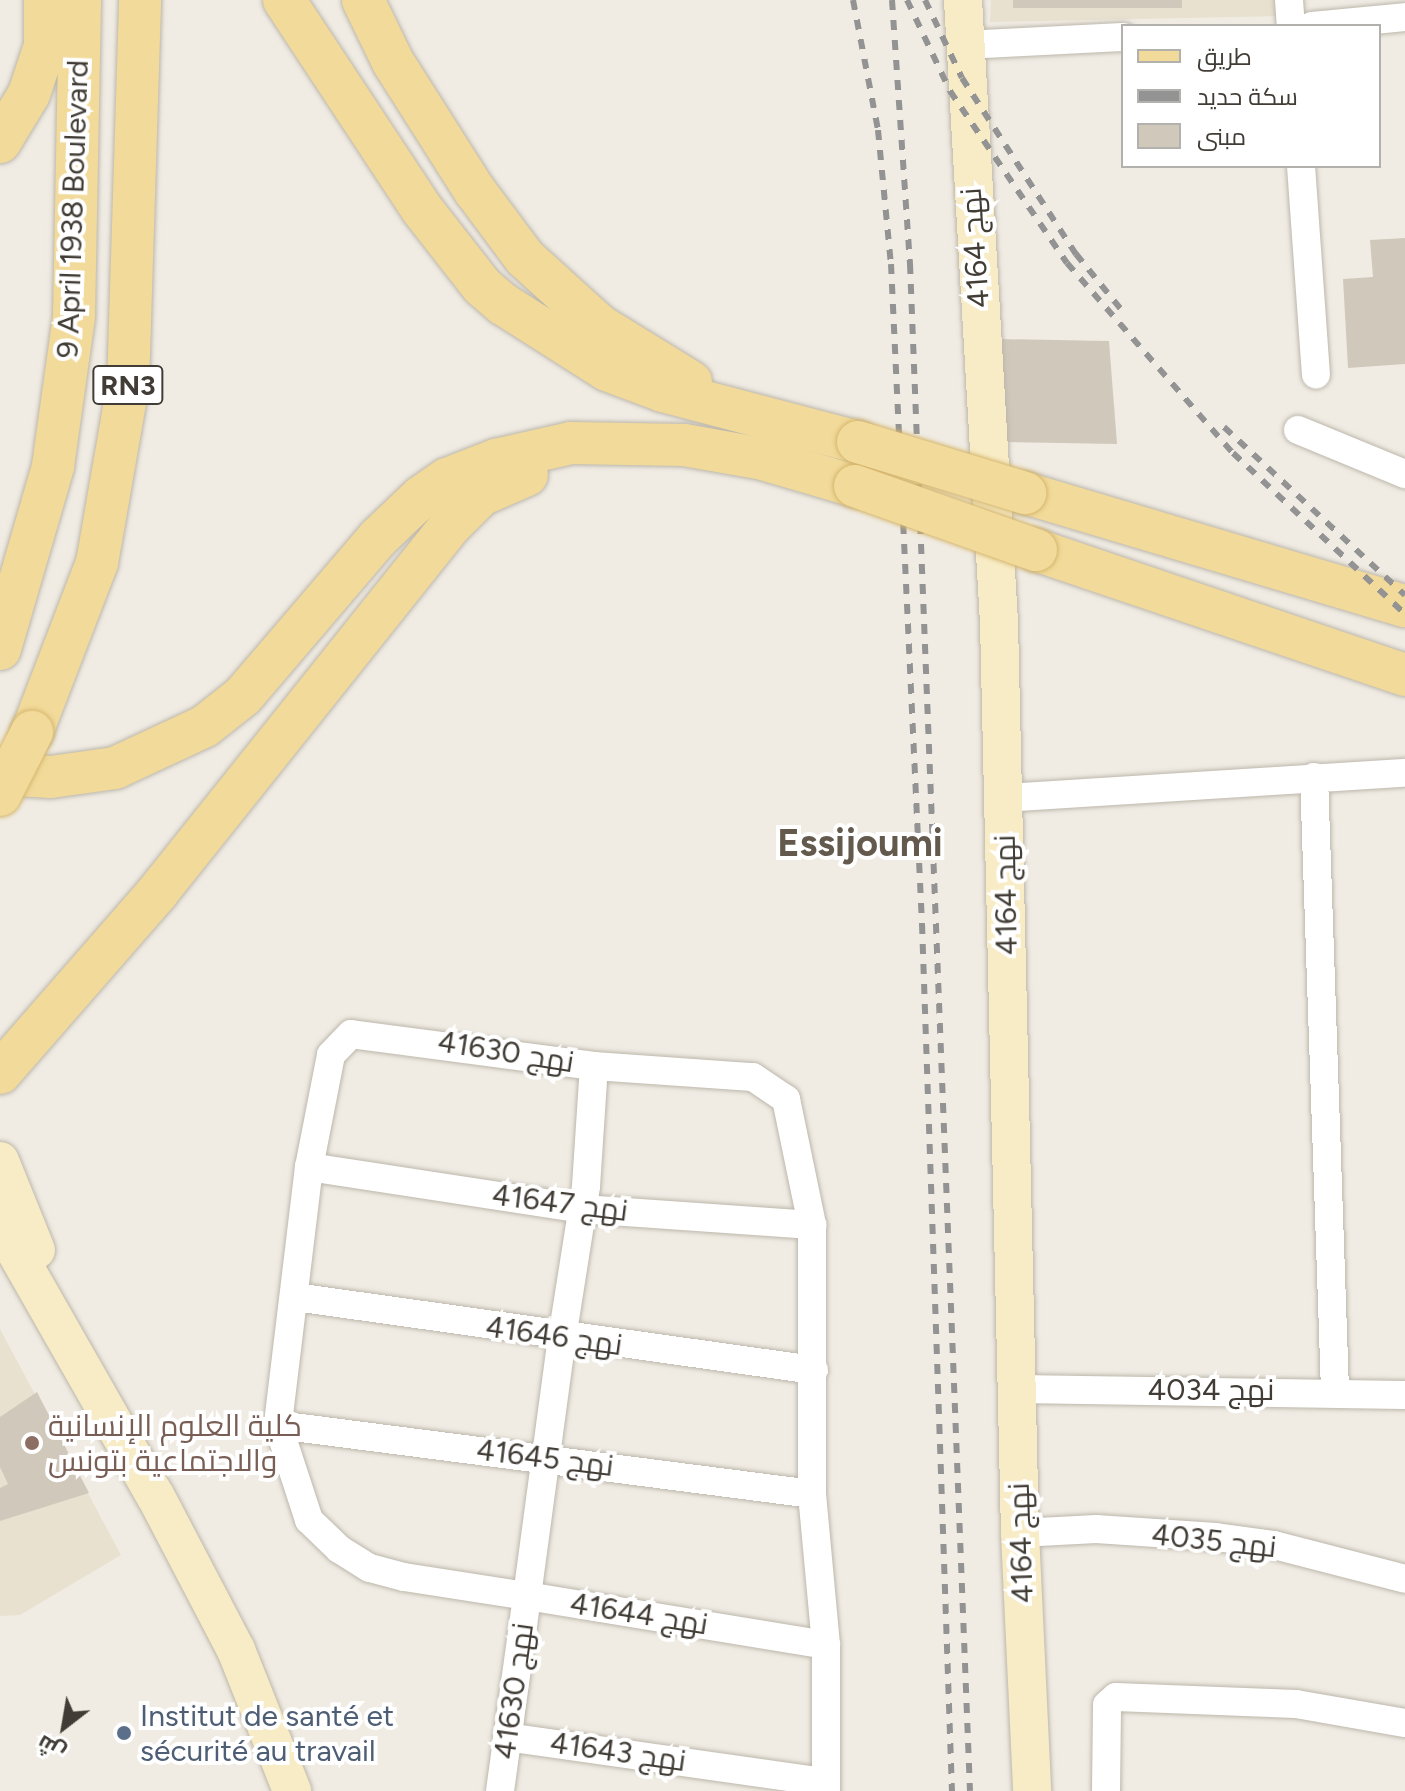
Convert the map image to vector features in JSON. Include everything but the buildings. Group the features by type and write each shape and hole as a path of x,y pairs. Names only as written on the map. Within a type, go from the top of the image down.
{"main road":[{"name":"9 April 1938 Boulevard","path":"0,649 53,466 74,316 68,28 45,0"},
{"path":"284,0 421,208 482,286 545,335 607,370 1405,606"},
{"path":"363,0 393,62 525,258 600,326 737,410"},
{"name":"9 April 1938 Boulevard","path":"0,795 32,732 97,563 124,416 140,11"},
{"path":"0,142 68,28"},
{"path":"0,774 51,777 115,768 159,752 205,726 243,696 378,538 447,479 534,449 571,443 684,445 750,456 855,486 1405,675"},
{"path":"0,1073 157,893 466,509 495,486 618,443"}],"street":[{"name":"نهج 4164","path":"963,0 963,45 999,622 1020,1533 1032,1791"},
{"path":"1289,0 1291,24"},
{"path":"1333,24 1405,17"},
{"path":"963,45 1121,37"},
{"path":"1301,168 1316,374"},
{"path":"1298,430 1405,474"},
{"path":"1004,798 1405,773"},
{"path":"1314,777 1335,1390"},
{"name":"نهج 41630","path":"404,1577 370,1568 339,1549 309,1520 278,1425 309,1167 331,1055 351,1034 417,1038 594,1066 582,1209 500,1791"},
{"path":"594,1066 753,1077 777,1090 792,1118 812,1225 812,1494 826,1645 825,1786"},
{"path":"0,1161 84,1368"},
{"name":"نهج 41647","path":"309,1167 582,1209 812,1225"},
{"path":"0,1224 84,1368 236,1650 292,1791"},
{"name":"نهج 41646","path":"295,1297 562,1338 814,1370"},
{"name":"نهج 4034","path":"1017,1389 1335,1390 1405,1395"},
{"name":"نهج 41645","path":"278,1425 812,1494"},
{"name":"نهج 4035","path":"1020,1533 1096,1529 1216,1537 1274,1545 1405,1579"},
{"name":"نهج 41644","path":"404,1577 826,1645"},
{"path":"1106,1791 1107,1705 1116,1697 1296,1704 1405,1723"},
{"name":"نهج 41643","path":"507,1737 825,1786"}],"shaded area":[{"path":"991,0 1279,0 1280,16 990,22"},
{"name":"كلية العلوم الإنسانية والاجتماعية بتونس","path":"0,1329 121,1555 20,1615 0,1616"}],"railway":[{"path":"853,0 878,130 891,264 922,924 952,1791"},
{"path":"892,0 910,264 970,1791"},
{"path":"907,0 950,91 1067,263 1233,453 1405,614"},
{"path":"925,0 962,78 1076,254 1124,313"},
{"path":"1224,427 1405,595"}],"place":[{"name":"كلية العلوم الإنسانية والاجتماعية بتونس","path":"32,1443"},
{"name":"Institut de santé et sécurité au travail","path":"124,1733"}],"district":[{"name":"Essijoumi","path":"860,844"}]}
